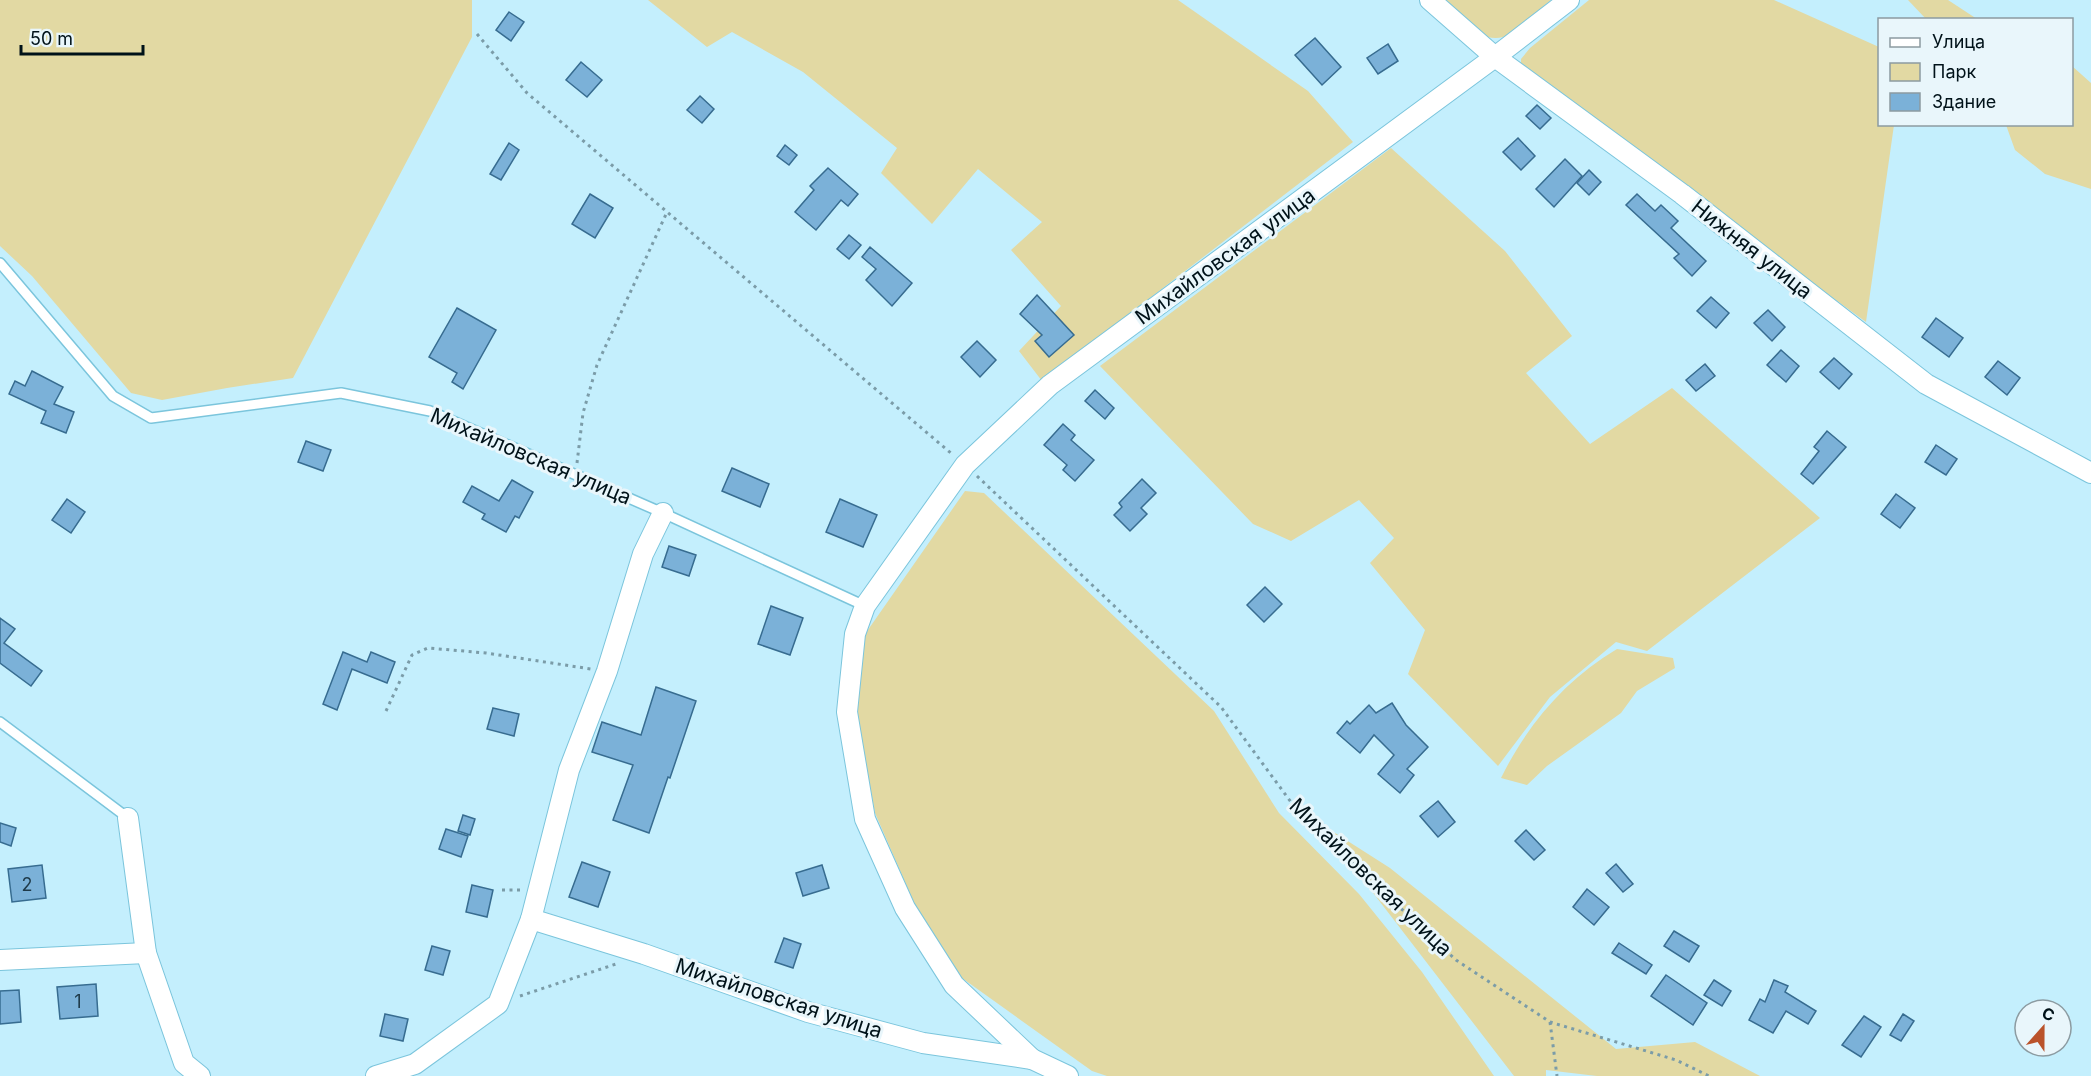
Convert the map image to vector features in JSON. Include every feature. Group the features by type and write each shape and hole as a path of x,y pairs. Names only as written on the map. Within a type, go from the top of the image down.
{"street":[{"name":"Нижняя улица","path":"1430,0 1495,57 1682,194 1926,384 2091,473"},
{"name":"Михайловская улица","path":"1032,1059 954,985 905,908 865,819 847,712 855,633 865,606 965,465 1050,385 1569,0"},
{"path":"376,1076 415,1064 498,1004 531,919 569,770 608,671 643,554 663,513"},
{"path":"128,818 146,952 184,1063 200,1076"},
{"name":"Михайловская улица","path":"531,919 644,954 808,1012 923,1043 1032,1059 1068,1076"},
{"path":"0,960 146,952"}],"lane":[{"name":"Михайловская улица","path":"0,263 113,396 151,418 341,393 430,411 663,513 865,606"},
{"path":"0,722 128,818"}],"path":[{"name":"Михайловская улица","path":"477,34 527,93 965,465 1221,707 1299,813 1456,960 1550,1022 1676,1060 1709,1076"},
{"path":"575,475 583,413 597,365 667,212"},
{"path":"386,711 412,655 428,648 486,653 608,671"},
{"path":"498,1004 644,954"},
{"path":"1550,1022 1557,1076"}],"green space":[{"path":"0,0 472,0 472,37 293,378 162,400 131,393 32,276 0,246"},
{"path":"648,0 1178,0 1308,91 1353,142 1042,381 1019,351 1061,306 1011,250 1042,222 978,169 932,224 881,173 897,148 803,72 732,32 707,47"},
{"path":"1440,0 1551,0 1513,31 1503,37 1494,38 1485,36 1468,26"},
{"path":"1589,0 1774,0 1878,47 1878,126 1894,126 1866,322 1521,70 1521,59 1530,48"},
{"path":"1908,0 1948,0 1975,18 1925,18"},
{"path":"2073,67 2091,83 2091,189 2045,174 2015,150 2006,126 2073,126"},
{"path":"1391,148 1505,251 1572,336 1526,373 1590,444 1672,388 1820,518 1647,651 1616,642 1550,697 1498,766 1408,674 1425,630 1370,563 1394,538 1359,500 1291,541 1253,524 1100,366"},
{"path":"965,491 984,493 1214,711 1279,813 1359,894 1422,972 1494,1076 1107,1076 1092,1071 962,978 915,905 875,813 857,715 863,637"},
{"path":"1617,649 1673,658 1675,668 1637,691 1621,713 1547,766 1527,785 1501,778 1523,740 1550,705 1581,674"},
{"path":"1296,808 1390,868 1616,1049 1695,1042 1760,1076 1597,1076 1546,1070 1546,1076 1514,1076 1367,885"}],"building":[{"path":"509,12 524,22 511,41 496,30"},
{"path":"1315,38 1341,67 1322,85 1295,55"},
{"path":"1388,44 1398,61 1378,74 1367,58"},
{"path":"581,62 602,80 587,97 566,80"},
{"path":"700,96 714,109 702,123 687,110"},
{"path":"1537,105 1551,118 1540,129 1526,116"},
{"path":"1518,138 1535,156 1521,170 1503,152"},
{"path":"509,143 519,150 501,180 490,174"},
{"path":"785,145 797,155 789,165 777,156"},
{"path":"1565,159 1582,176 1554,207 1536,189"},
{"path":"828,168 858,194 848,206 841,200 816,230 795,212 814,190 810,186"},
{"path":"1589,170 1601,182 1589,195 1577,183"},
{"path":"590,194 613,208 595,238 572,224"},
{"path":"1637,194 1655,211 1661,205 1678,221 1671,228 1706,261 1692,276 1674,258 1679,254 1626,205"},
{"path":"849,235 861,245 849,259 837,249"},
{"path":"870,247 912,283 892,306 866,280 876,269 862,257"},
{"path":"1037,295 1074,335 1049,357 1035,341 1042,335 1020,314"},
{"path":"1711,297 1729,313 1716,328 1697,311"},
{"path":"457,308 496,330 463,389 452,382 457,373 429,357"},
{"path":"1768,310 1785,327 1772,341 1754,323"},
{"path":"1936,318 1963,338 1949,357 1922,337"},
{"path":"977,341 996,360 980,377 961,357"},
{"path":"1781,350 1799,366 1786,382 1767,365"},
{"path":"1834,358 1852,374 1839,389 1820,372"},
{"path":"1998,361 2020,378 2007,395 1985,377"},
{"path":"1705,364 1715,376 1696,391 1686,380"},
{"path":"32,371 63,387 54,404 74,412 66,433 41,423 46,411 9,394 15,381 25,386"},
{"path":"1095,390 1114,408 1105,419 1085,401"},
{"path":"1063,424 1075,435 1071,440 1094,460 1075,481 1063,470 1067,465 1044,445"},
{"path":"1827,431 1846,447 1813,484 1801,474 1819,451 1814,447"},
{"path":"306,441 331,450 323,471 298,462"},
{"path":"1936,445 1957,459 1946,475 1925,462"},
{"path":"732,468 769,484 760,507 722,491"},
{"path":"1142,479 1156,493 1141,508 1147,514 1130,531 1114,515 1122,507 1119,503"},
{"path":"512,480 533,492 519,518 515,516 506,532 482,519 485,514 463,502 472,486 499,501"},
{"path":"1896,494 1915,508 1900,528 1881,514"},
{"path":"67,499 85,512 71,533 52,520"},
{"path":"840,499 877,515 863,547 826,532"},
{"path":"669,546 696,555 689,576 662,567"},
{"path":"1265,587 1282,604 1264,622 1247,605"},
{"path":"771,606 803,618 790,655 758,644"},
{"path":"0,618 15,629 4,643 42,671 31,686 0,663"},
{"path":"343,652 367,662 371,652 395,662 387,683 352,669 337,710 323,704"},
{"path":"656,687 696,701 649,833 613,820 633,765 592,752 602,722 641,735"},
{"path":"1392,703 1406,725 1428,747 1407,769 1414,775 1400,793 1378,774 1394,755 1374,735 1360,753 1337,733 1347,721 1350,724 1369,705 1376,713"},
{"path":"493,708 519,714 514,736 487,729"},
{"path":"1438,801 1455,822 1438,837 1420,816"},
{"path":"463,815 475,819 470,835 458,831"},
{"path":"0,823 16,828 11,846 0,842"},
{"path":"446,829 468,836 461,857 439,849"},
{"path":"1526,830 1545,850 1534,860 1515,841"},
{"path":"582,862 610,872 598,907 569,897"},
{"path":"1616,864 1633,884 1623,892 1606,873"},
{"path":"42,865 46,898 12,902 8,869"},
{"path":"822,865 829,888 803,896 796,873"},
{"path":"472,885 493,890 487,917 466,912"},
{"path":"1587,889 1609,907 1594,925 1573,907"},
{"path":"1674,931 1699,946 1689,962 1664,946"},
{"path":"784,938 801,944 793,968 775,962"},
{"path":"1619,943 1652,965 1646,974 1612,953"},
{"path":"432,946 450,951 443,975 425,970"},
{"path":"1666,975 1707,1003 1693,1025 1651,996"},
{"path":"1714,980 1731,991 1722,1006 1704,995"},
{"path":"1774,980 1788,986 1785,992 1816,1011 1808,1024 1786,1011 1773,1033 1749,1020 1760,999 1765,1002"},
{"path":"96,984 98,1016 60,1019 57,987"},
{"path":"19,990 21,1022 0,1024 0,991"},
{"path":"385,1014 408,1019 403,1041 380,1036"},
{"path":"1903,1014 1914,1021 1901,1041 1890,1035"},
{"path":"1864,1016 1881,1027 1861,1057 1842,1045"}]}
